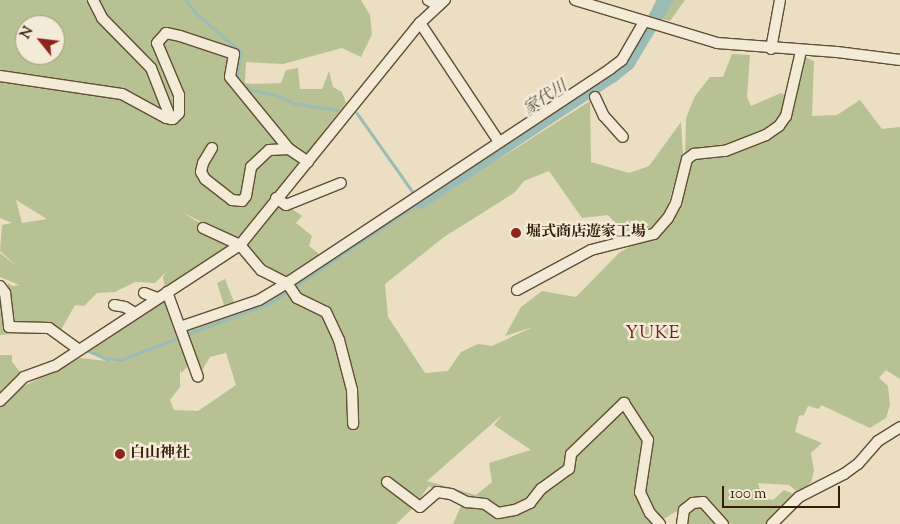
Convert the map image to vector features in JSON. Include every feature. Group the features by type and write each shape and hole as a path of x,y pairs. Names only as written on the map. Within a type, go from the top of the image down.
{"street":[{"path":"93,0 102,18 151,68 171,119"},
{"path":"575,0 717,43 801,52 837,52 900,60"},
{"path":"771,49 780,0"},
{"path":"0,401 24,377 55,366 240,245 276,198 308,162 437,2"},
{"path":"182,332 290,287 416,197 622,60 644,22"},
{"path":"420,23 499,142"},
{"path":"171,119 179,113 179,95 157,43 166,33 234,54 230,77 289,149 308,162"},
{"path":"518,290 591,250 654,234 668,218 676,203 683,169 694,154 725,152 766,135 779,126 786,116 801,52"},
{"path":"0,76 122,94 171,119"},
{"path":"595,98 604,116 623,138"},
{"path":"212,148 204,163 202,172 205,179 232,200 242,201 246,196 251,167 269,150 289,149"},
{"path":"276,198 286,205 341,183"},
{"path":"203,228 240,245 261,270 326,312 331,320 352,390 353,424"},
{"path":"0,280 4,283 6,320 15,329 55,330 82,348"},
{"path":"167,292 198,377"},
{"path":"144,293 157,298"},
{"path":"114,305 125,307 134,314"},
{"path":"387,482 420,507 437,492 451,494 467,502 485,504 498,513 515,510 530,503 541,490 569,469 571,454 624,403 648,440 640,492 650,513 660,524"},
{"path":"772,524 799,497 844,474 858,464 878,441 900,427"},
{"path":"682,524 684,510 693,503 703,502 724,524"}],"green space":[{"path":"0,0 361,0 370,15 372,34 361,57 342,48 283,64 246,62 245,83 252,84 281,83 286,70 298,68 300,89 322,89 329,71 333,87 342,92 346,103 304,157 287,143 288,139 283,150 300,161 236,240 182,212 232,243 165,289 163,277 167,271 155,283 135,282 115,292 97,293 84,306 75,305 61,330 53,327 15,329 15,334 0,335 0,286 7,317 8,283 12,286 19,285 0,277 0,253 18,267 0,251 2,225 12,223 0,218","holes":["16,200 47,219 22,223"]},
{"path":"656,0 685,0 670,21 649,16"},
{"path":"642,27 653,34 629,67 607,86 493,163 590,101 591,162 629,173 649,166 681,122 683,153 667,209 668,218 685,154 686,118 695,96 710,77 723,77 732,54 750,55 747,97 751,106 781,93 790,98 800,55 814,61 812,116 837,115 860,100 882,129 900,127 900,379 886,370 879,378 888,386 890,405 886,418 870,428 821,405 819,409 808,406 804,415 799,416 795,432 822,443 811,453 814,471 811,482 799,493 789,485 758,483 762,498 773,500 784,490 800,497 769,524 682,524 697,499 655,524 453,524 461,506 429,486 411,510 396,524 0,524 0,406 22,387 80,358 117,362 86,351 166,298 178,327 287,283 261,267 246,245 282,202 302,216 296,223 312,236 309,246 323,257 622,61","holes":["549,171 582,218 608,215 627,235 656,231 619,253 576,297 542,291 521,307 505,336 533,327 492,346 478,344 461,352 448,371 425,373 388,317 385,284 444,237 514,193 524,181","417,205 344,256 325,266 410,207","226,353 236,385 198,411 174,410 170,400 180,387 180,368 181,373 192,362 198,377 210,357","503,414 494,425 531,450 489,463 492,482 476,495 427,481"]},
{"path":"225,279 234,302 224,305 217,283"},
{"path":"0,355 12,355 12,362 21,373 0,395"}],"waterway":[{"path":"186,0 197,14 241,52 237,79 251,90 276,95 293,103 337,110"},
{"name":"家代川","path":"420,202 612,76 628,63 666,0"},
{"path":"357,113 415,195"},
{"path":"294,287 420,202 418,199"},
{"path":"185,335 270,303 290,290"},
{"path":"49,324 58,329"},
{"path":"84,349 106,359 121,360 180,337"}],"place":[{"name":"堀式商店遊家工場","path":"516,233"},
{"name":"白山神社","path":"120,454"}],"district":[{"name":"YUKE","path":"653,334"}]}
